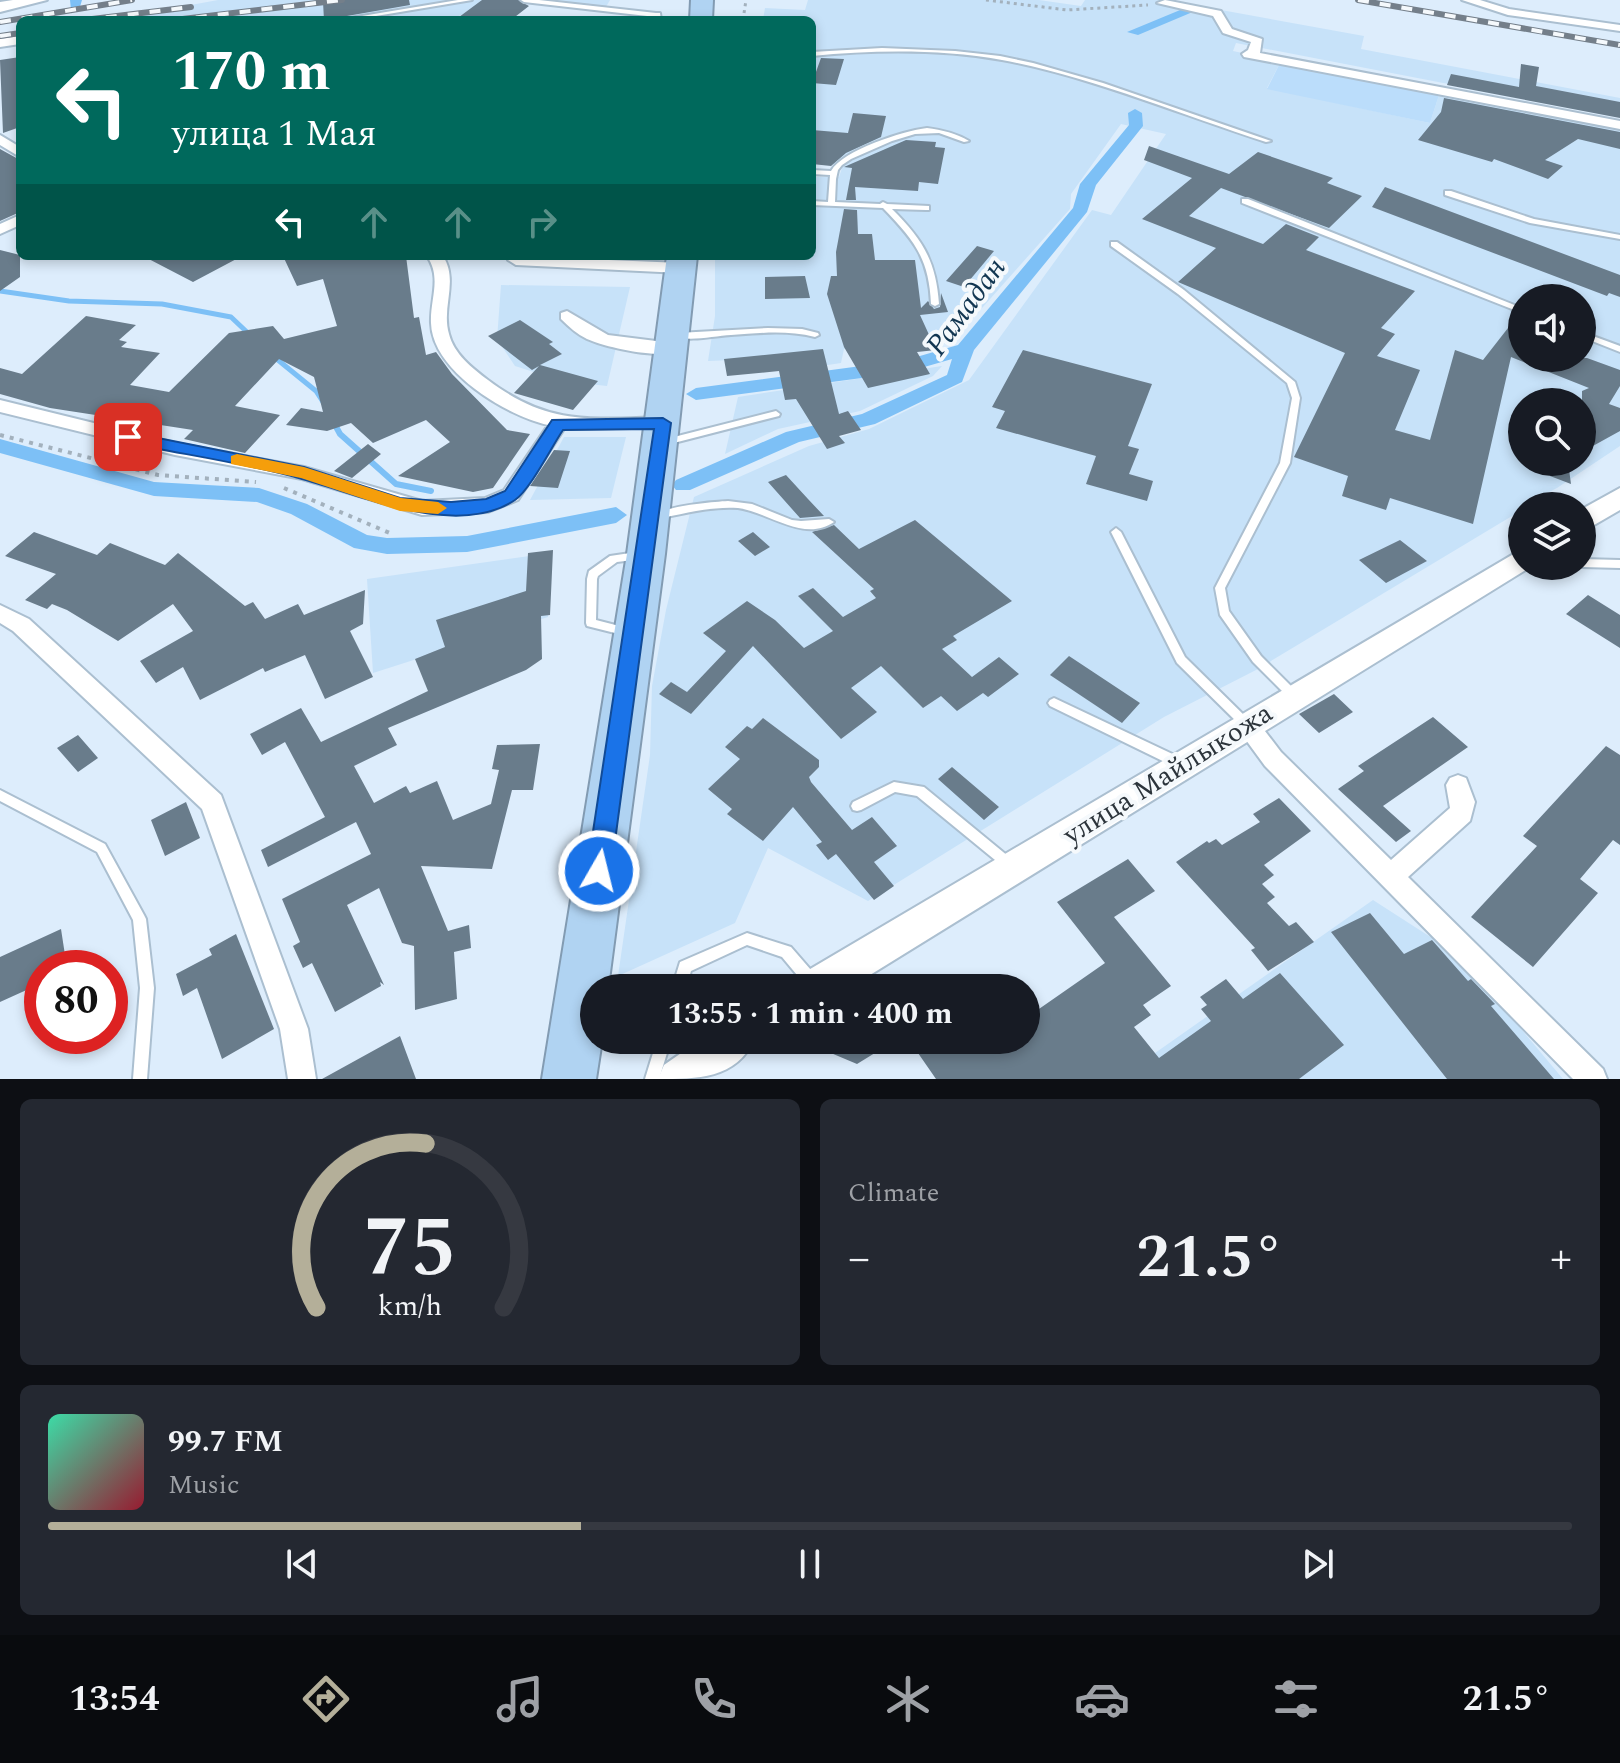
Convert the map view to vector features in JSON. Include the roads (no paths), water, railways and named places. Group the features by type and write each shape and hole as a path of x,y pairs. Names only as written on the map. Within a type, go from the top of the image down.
{"highway":[{"path":"569,1079 648,536 682,262"}],"street":[{"path":"0,7 34,0"},
{"path":"1468,0 1508,12 1620,28"},
{"path":"1163,3 1217,13 1227,31 1258,42 1250,54 1620,125"},
{"path":"437,260 444,272 438,312 439,332 448,351 463,369 495,396 521,413 558,424 662,433"},
{"path":"516,260 682,262"},
{"path":"567,316 590,335 609,342 672,342"},
{"path":"0,406 175,449 304,473 400,504 422,508 488,505 511,495 558,424"},
{"path":"1596,513 1620,497"},
{"name":"улица Майлыкожа","path":"837,974 1508,567"},
{"path":"0,613 21,625 212,803 294,1029 302,1079"},
{"path":"1247,725 1273,759 1593,1079"},
{"path":"1391,876 1461,813 1463,802 1458,785"},
{"path":"678,1079 714,1054"}],"lane":[{"path":"367,16 469,0"},
{"path":"524,0 641,16"},
{"path":"816,54 911,51 1003,59 1105,87 1268,141"},
{"path":"831,204 833,173 839,163 887,139 920,128 938,130 966,141"},
{"path":"816,172 833,173"},
{"path":"1448,193 1533,221 1620,237"},
{"path":"1245,201 1508,305"},
{"path":"816,203 926,208"},
{"path":"883,204 918,242 928,259 934,272 935,304"},
{"path":"1114,244 1181,292 1291,382 1296,398 1285,463 1220,588 1224,612 1257,659 1294,696"},
{"path":"672,342 785,329 815,335"},
{"path":"1596,340 1620,349"},
{"path":"662,433 776,414"},
{"path":"648,536 736,505 752,508 798,527 829,522"},
{"path":"1116,532 1181,660 1247,725"},
{"path":"1596,563 1620,564"},
{"path":"1054,703 1184,766"},
{"path":"857,806 894,787 920,791 1014,869"},
{"path":"0,795 101,848 139,919 147,988 140,1079"},
{"path":"683,974 685,967 747,939 786,952 804,974"},
{"path":"652,1079 660,1054"}],"waterway":[{"path":"75,7 76,0"},
{"name":"Рамадан","path":"1133,32 1189,11"},
{"name":"Рамадан","path":"965,349 1081,209 1088,184 1136,126 1135,113"},
{"path":"0,291 69,301 162,304 231,317 250,335"},
{"name":"Рамадан","path":"683,485 793,437 868,419 955,378 965,349"},
{"path":"696,394 907,366 965,349"},
{"path":"273,356 316,391 323,402"},
{"path":"334,423 340,434 396,484 431,491"},
{"name":"Рамадан","path":"0,446 154,489 259,495 299,509 362,542 387,546 467,544 616,515"}],"railway":[{"path":"36,16 132,0"},
{"path":"208,16 342,0"},
{"path":"1358,0 1620,45"},
{"path":"117,16 191,7"},
{"path":"0,22 16,19"},
{"path":"0,36 16,34"}]}
